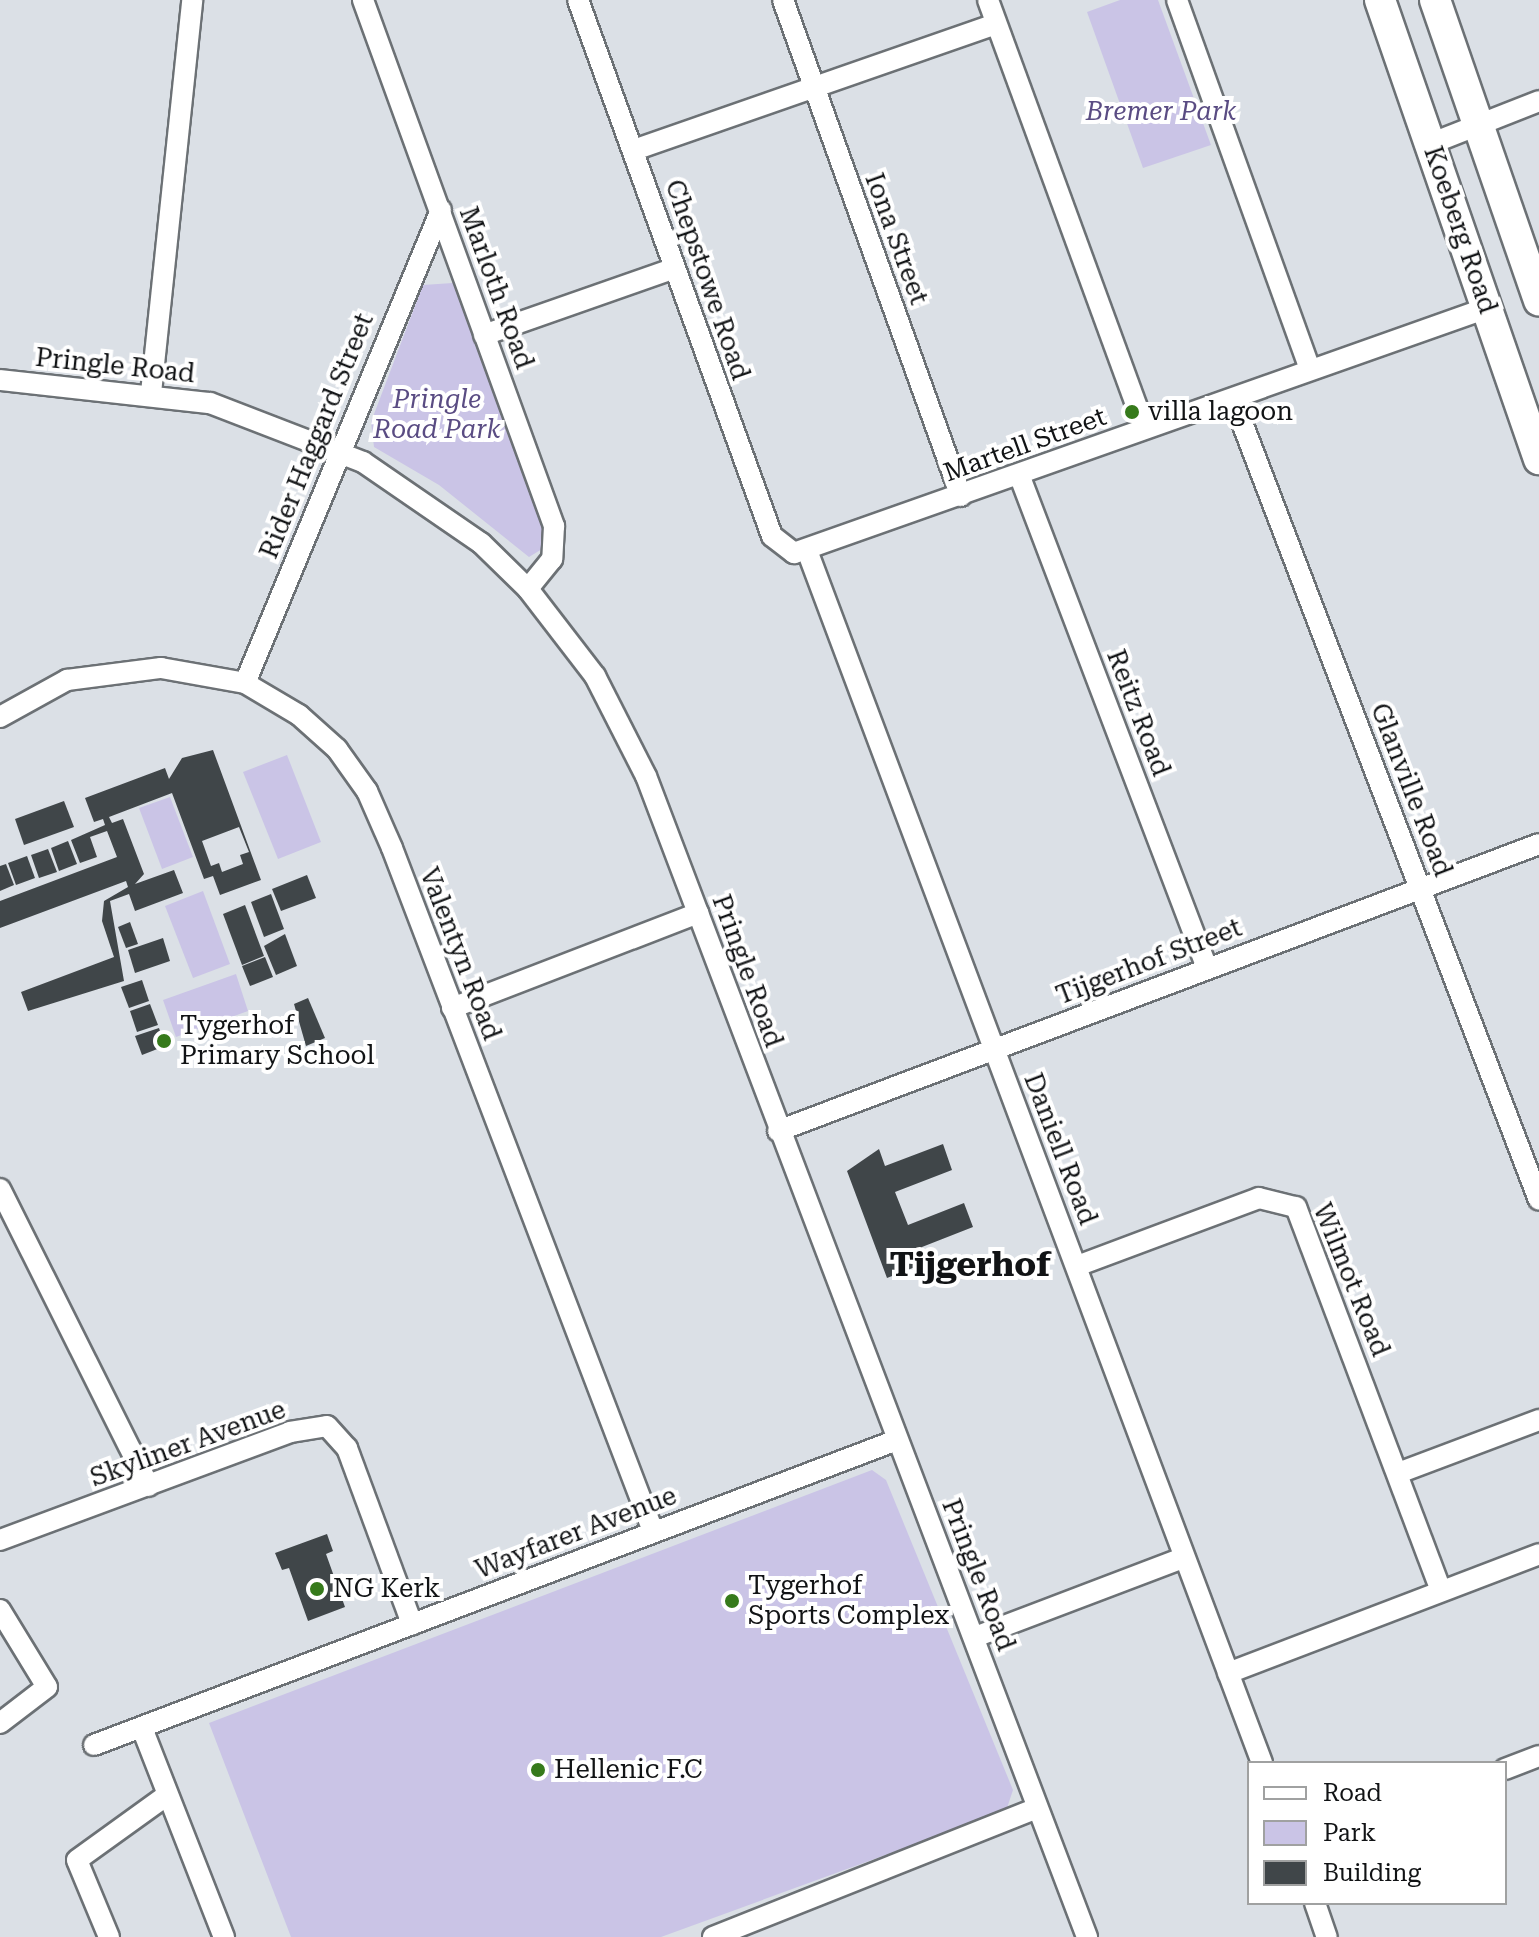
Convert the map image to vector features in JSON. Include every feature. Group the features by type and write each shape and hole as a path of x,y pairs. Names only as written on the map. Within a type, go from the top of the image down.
{"main road":[{"name":"Koeberg Road","path":"1380,0 1539,459"},
{"name":"Koeberg Road","path":"1435,0 1539,301"}],"street":[{"path":"151,393 192,0"},
{"name":"Marloth Road","path":"363,0 558,540 528,589"},
{"name":"Chepstowe Road","path":"578,0 772,536 794,553 808,553"},
{"name":"Iona Street","path":"783,0 961,496"},
{"path":"988,0 1145,428"},
{"path":"1177,0 1310,369"},
{"path":"634,150 996,24"},
{"path":"1430,144 1539,101"},
{"name":"Rider Haggard Street","path":"245,683 441,210"},
{"path":"484,335 675,268"},
{"name":"Martell Street","path":"808,553 1020,477 1145,428 1487,308"},
{"name":"Pringle Road","path":"0,380 151,393 210,403 339,451 438,509 528,589 618,713 698,913 778,1131 975,1637 1087,1937"},
{"name":"Glanville Road","path":"1233,399 1539,1200"},
{"name":"Reitz Road","path":"1020,477 1207,968"},
{"name":"Daniell Road","path":"808,553 1261,1761"},
{"name":"Valentyn Road","path":"0,717 67,680 128,667 245,683 299,715 367,791 653,1531"},
{"name":"Tijgerhof Street","path":"778,1131 1539,844"},
{"path":"452,1008 698,913"},
{"path":"0,1189 149,1486"},
{"name":"Wilmot Road","path":"1077,1266 1259,1198 1287,1199 1302,1219 1441,1591"},
{"path":"1398,1473 1539,1420"},
{"name":"Skyliner Avenue","path":"0,1540 290,1432 327,1426 347,1448 412,1624"},
{"name":"Wayfarer Avenue","path":"94,1745 897,1440"},
{"path":"1228,1673 1539,1554"},
{"path":"975,1637 1183,1558"},
{"path":"0,1610 47,1687 36,1702 0,1723"},
{"path":"142,1728 224,1937"},
{"path":"1507,1768 1539,1756"},
{"path":"109,1937 77,1860 167,1795"},
{"path":"713,1937 1037,1808"},
{"path":"1316,1905 1327,1937"}],"green space":[{"name":"Bremer Park","path":"1120,0 1158,0 1211,145 1143,168 1087,12"},
{"name":"Pringle Road Park","path":"453,283 544,531 542,549 529,557 439,485 374,447 371,422 423,285"},
{"path":"287,755 321,842 278,859 243,772"},
{"path":"170,797 193,857 162,869 139,808"},
{"path":"203,891 230,964 193,978 165,906"},
{"path":"236,974 248,1011 176,1037 163,1000"},
{"name":"Tygerhof Sports Complex","path":"872,1470 886,1480 1013,1790 1006,1811 661,1937 291,1937 209,1723"}],"building":[{"path":"213,750 261,880 220,895 213,876 204,879 172,793 109,817 112,823 123,819 144,874 135,884 174,870 183,893 135,911 129,894 110,901 124,981 28,1011 21,992 114,957 102,921 104,901 128,887 126,881 0,928 0,901 117,857 107,831 90,837 97,857 80,863 71,840 105,825 103,819 94,822 85,798 165,768 169,779 182,758","holes":["239,827 249,852 240,855 243,864 222,872 219,863 211,866 202,841"]},
{"path":"64,801 74,827 24,845 15,819"},
{"path":"68,841 77,864 59,871 51,848"},
{"path":"48,849 57,872 39,878 31,855"},
{"path":"27,856 35,878 16,885 8,863"},
{"path":"6,864 14,885 0,891 0,866"},
{"path":"307,875 316,898 281,911 272,889"},
{"path":"271,894 284,929 264,937 251,902"},
{"path":"245,905 264,956 242,965 223,914"},
{"path":"130,922 138,944 126,948 118,927"},
{"path":"285,934 297,966 276,975 264,946"},
{"path":"163,938 170,961 135,973 128,950"},
{"path":"265,957 273,977 250,986 242,966"},
{"path":"142,980 149,1001 129,1008 121,987"},
{"path":"308,998 325,1038 306,1046 294,1004"},
{"path":"150,1004 158,1025 137,1032 130,1011"},
{"path":"159,1028 165,1046 142,1055 135,1036"},
{"path":"943,1144 952,1170 895,1192 908,1225 964,1203 973,1227 922,1247 928,1262 887,1278 847,1171 879,1149 885,1166"},
{"name":"NG Kerk","path":"327,1534 333,1551 326,1554 345,1607 308,1621 289,1568 282,1570 275,1553"}],"place":[{"name":"villa lagoon","path":"1132,412"},
{"name":"Tygerhof Primary School","path":"164,1041"},
{"name":"NG Kerk","path":"317,1589"},
{"name":"Tygerhof Sports Complex","path":"732,1601"},
{"name":"Hellenic F.C","path":"538,1770"}],"district":[{"name":"Tijgerhof","path":"970,1265"}]}
